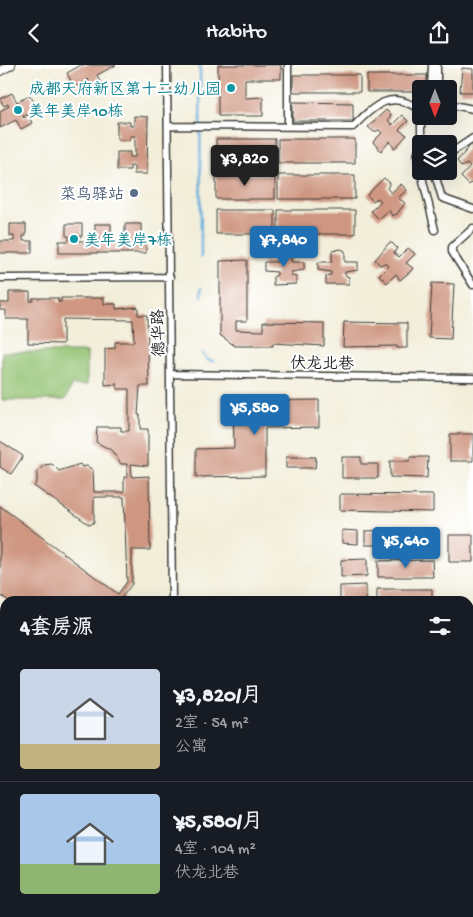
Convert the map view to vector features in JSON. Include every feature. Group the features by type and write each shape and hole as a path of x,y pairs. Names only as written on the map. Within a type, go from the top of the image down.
{"street":[{"path":"0,71 12,65"},
{"name":"德华路","path":"166,65 170,277 172,596"},
{"path":"288,65 288,126"},
{"path":"431,80 432,65"},
{"path":"437,65 437,80"},
{"path":"168,126 353,127 373,107 383,101 409,102 412,105"},
{"path":"458,106 473,109"},
{"path":"421,125 421,143 417,156 435,231"},
{"path":"457,149 473,138"},
{"path":"437,180 442,198 473,209"},
{"path":"473,228 452,247 452,252 473,285"},
{"path":"0,279 170,277"},
{"name":"伏龙北巷","path":"171,374 473,378"}],"green space":[{"path":"2,352 87,352 87,385 72,385 65,400 2,400"}],"building":[{"path":"81,65 116,65 97,75 102,85 90,91 85,83 89,81 88,79 74,87 67,73"},
{"name":"成都天府新区第十二幼儿园","path":"218,65 281,65 281,79 245,79 245,98 263,97 263,116 218,116"},
{"path":"462,68 473,69 473,92 460,92"},
{"path":"293,75 360,75 360,92 293,92"},
{"path":"367,75 427,75 427,80 412,80 412,92 367,92"},
{"name":"美年美岸10栋","path":"12,93 17,102 30,95 37,108 23,115 24,118 28,115 32,123 21,129 16,120 0,128 0,111 9,106 8,104 4,106 0,99"},
{"path":"293,102 353,103 353,121 293,121"},
{"path":"386,110 391,115 388,120 392,125 402,115 408,121 399,130 407,135 394,148 390,141 381,151 373,142 382,133 379,130 374,132 368,127"},
{"path":"134,116 148,117 147,174 134,174 134,166 130,166 130,170 117,170 117,152 130,152 130,157 135,157 135,136 130,136 130,140 117,140 117,122 130,122 130,126 134,126"},
{"path":"216,139 275,139 275,163 216,162"},
{"path":"278,139 355,139 355,163 278,163"},
{"path":"473,145 473,181 469,185 461,177 470,167 467,164 462,167 457,161"},
{"path":"216,175 275,175 275,199 216,199"},
{"path":"278,175 355,175 355,199 278,199"},
{"path":"384,178 390,183 387,188 391,193 401,184 407,190 398,198 405,203 397,214 392,216 389,210 379,219 371,211 381,201 377,198 373,201 367,195"},
{"path":"216,210 275,210 275,234 216,234"},
{"path":"278,210 355,210 355,234 278,234"},
{"path":"10,224 26,224 26,236 23,236 23,241 32,241 32,253 0,253 0,241 14,241 14,236 10,236"},
{"name":"美年美岸7栋","path":"66,224 82,224 82,236 79,236 79,241 99,241 99,236 95,236 95,224 111,224 111,236 108,236 108,242 129,242 129,236 125,236 125,224 141,224 141,235 137,235 137,243 146,243 146,253 59,253 59,241 69,241 69,236 66,236"},
{"path":"389,243 392,243 397,248 394,253 399,257 408,248 415,254 406,263 413,268 411,271 400,280 396,274 387,283 379,275 388,266 385,263 380,265 375,260"},
{"path":"287,249 291,251 291,262 304,262 304,270 291,272 291,275 296,277 296,284 273,285 273,277 277,275 277,272 264,271 264,262 278,262 278,251"},
{"path":"341,249 345,251 345,262 358,262 358,270 345,272 345,275 349,277 349,284 326,284 326,276 331,275 331,272 318,270 318,262 332,262 332,251"},
{"path":"247,260 247,321 236,321 236,330 263,331 263,322 324,323 324,346 273,343 273,346 235,346 220,335 220,261"},
{"path":"432,283 454,284 451,339 429,338"},
{"path":"9,292 30,292 30,301 33,301 33,298 58,298 58,302 61,302 61,298 104,298 104,304 116,304 116,309 138,307 138,315 147,315 149,386 140,386 138,415 140,415 140,429 148,429 148,466 131,464 132,477 149,476 150,550 132,550 132,584 123,596 0,595 0,506 118,594 127,582 124,497 94,497 94,522 90,525 34,486 37,482 37,472 44,465 52,464 59,471 80,464 82,467 87,466 93,470 94,492 124,492 124,477 127,477 127,464 121,464 111,450 96,442 97,427 121,427 121,431 129,431 129,389 117,389 117,384 105,385 105,349 115,348 115,342 134,342 133,320 63,319 63,344 28,343 28,319 6,319 6,310 0,310 0,303 9,303"},
{"path":"344,322 407,323 407,348 397,348 397,346 343,347"},
{"path":"319,400 319,427 265,428 265,476 196,477 196,449 234,448 233,401"},
{"path":"450,434 473,434 473,461 450,461"},
{"path":"0,441 23,456 11,474 0,467"},
{"path":"286,457 316,457 315,468 286,468"},
{"path":"342,457 361,457 361,464 378,464 378,478 342,478"},
{"path":"410,457 428,457 427,478 390,477 390,461 409,461"},
{"path":"340,494 433,495 433,512 340,510"},
{"path":"342,530 358,531 358,544 342,543"},
{"path":"396,530 397,545 365,545 365,531"},
{"path":"403,530 433,530 433,544 403,545"},
{"path":"449,535 473,535 473,562 449,562"},
{"path":"367,559 367,576 341,577 341,560"},
{"path":"432,560 433,577 378,577 378,561"},
{"path":"366,585 366,596 340,596 340,586"},
{"path":"377,589 432,589 432,596 377,596"}],"waterway":[{"path":"200,65 201,257"},
{"path":"201,288 201,296"},
{"path":"202,353 208,360 213,361"}],"place":[{"name":"成都天府新区第十二幼儿园","path":"231,88"},
{"name":"美年美岸10栋","path":"18,110"},
{"name":"菜鸟驿站","path":"134,193"},
{"name":"美年美岸7栋","path":"74,239"}]}
